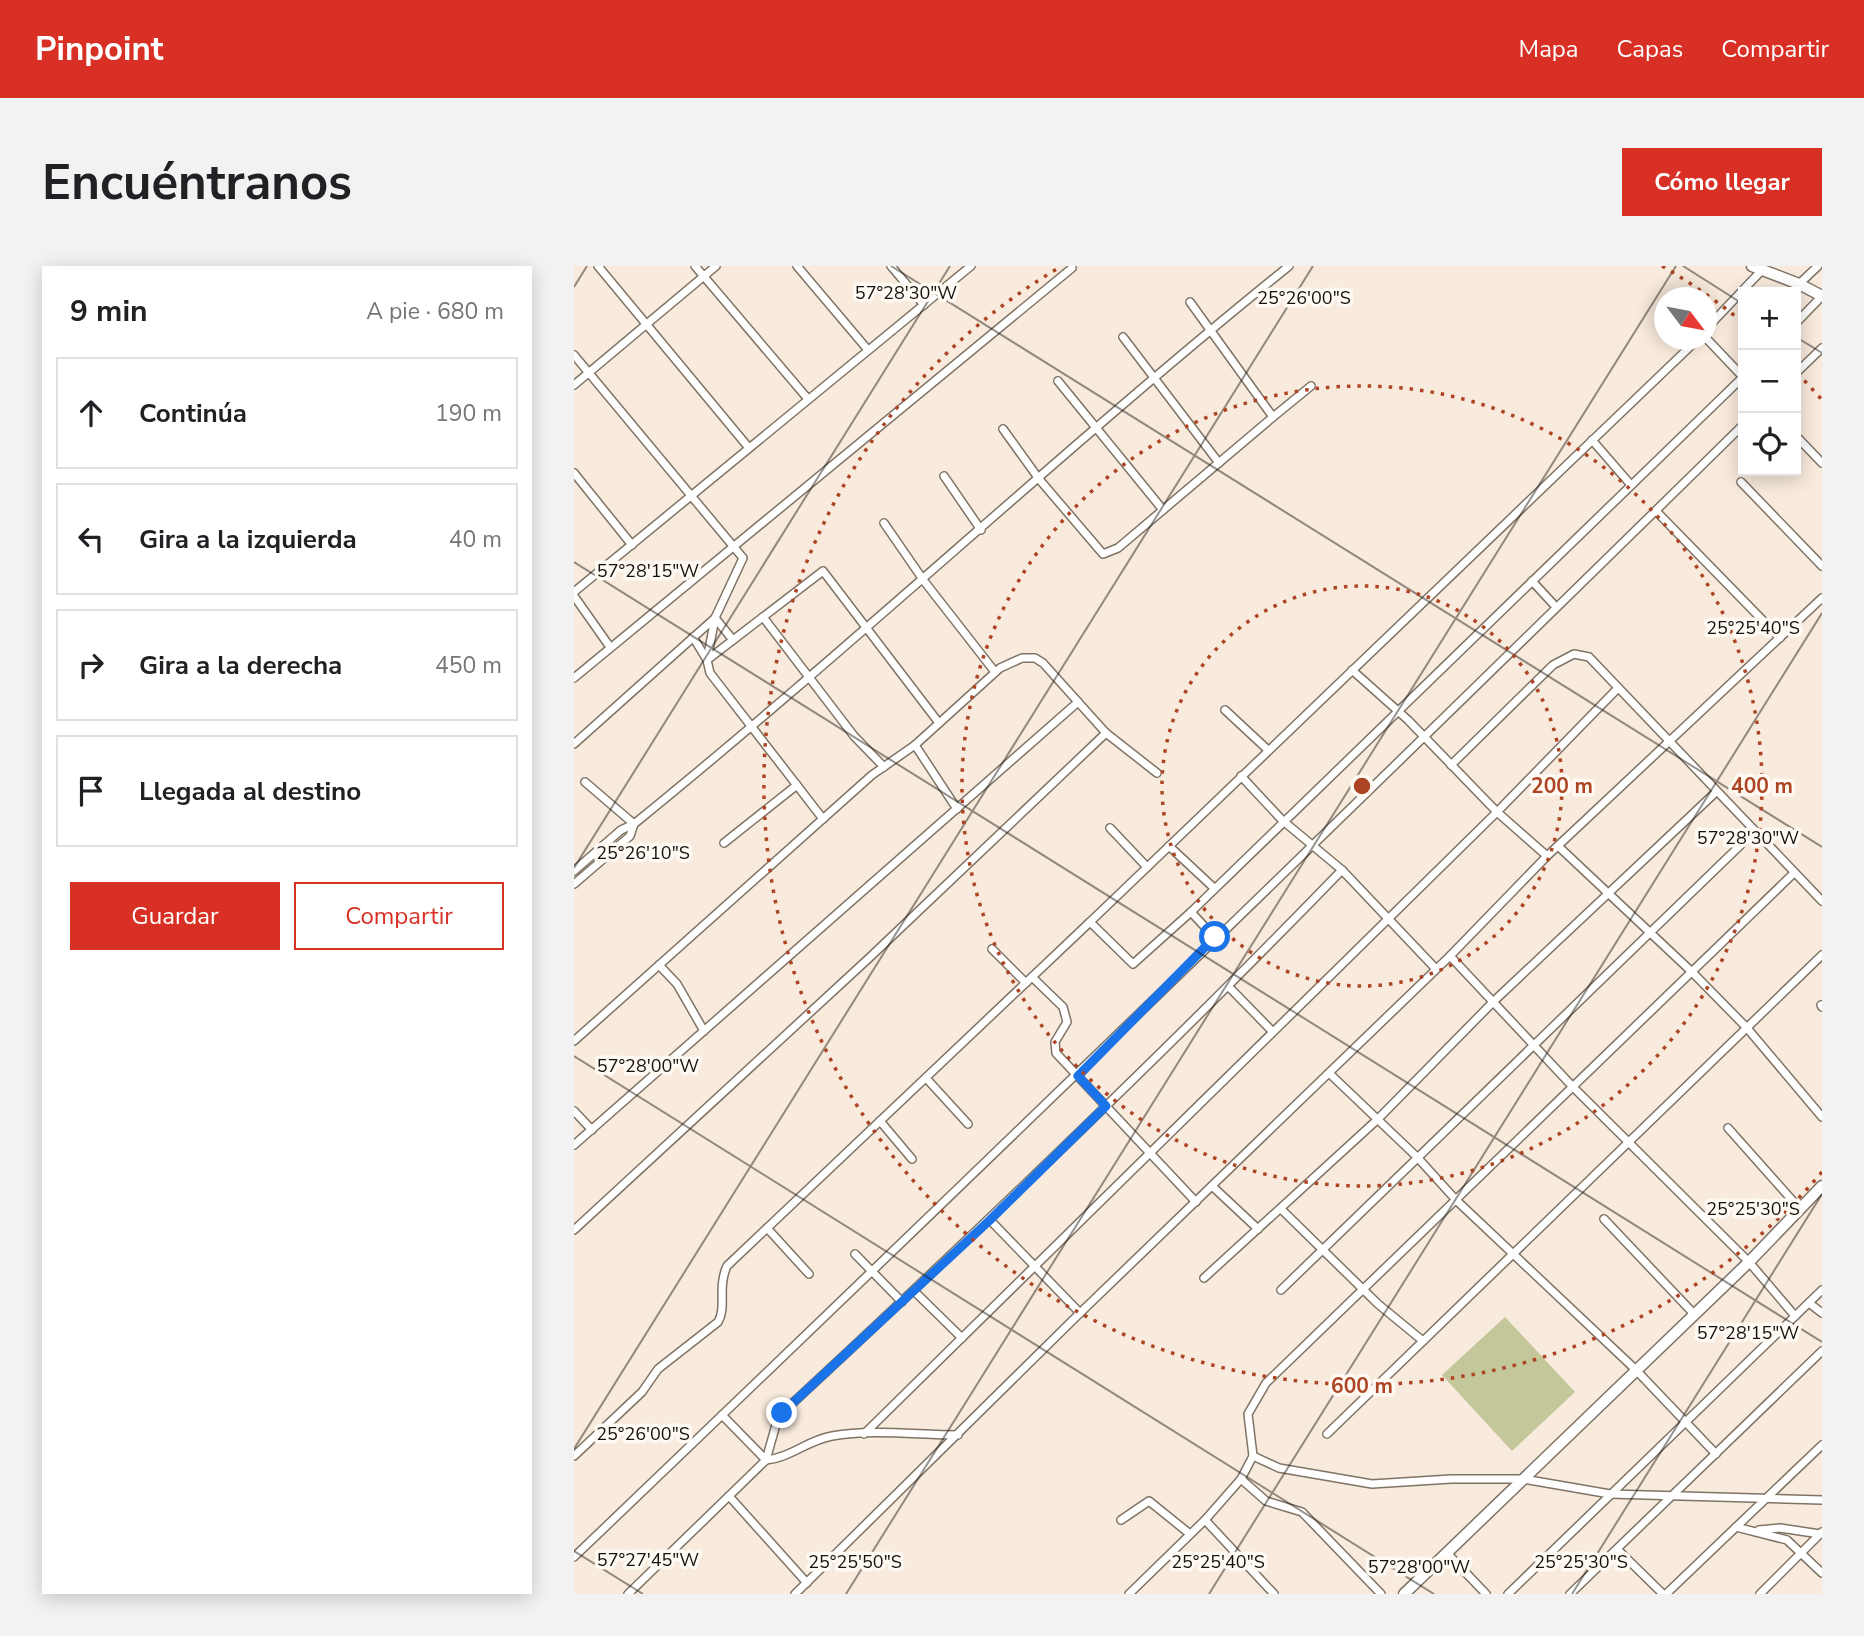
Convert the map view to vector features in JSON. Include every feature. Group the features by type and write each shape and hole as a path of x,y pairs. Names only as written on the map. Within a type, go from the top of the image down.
{"street":[{"path":"598,266 748,448"},
{"path":"695,266 808,399"},
{"path":"574,385 716,266"},
{"path":"797,266 868,350"},
{"path":"891,266 924,305"},
{"path":"610,647 574,594 971,266"},
{"path":"574,871 621,830 634,824 753,728 1154,377 1289,266"},
{"path":"1799,284 1818,266"},
{"path":"1717,317 1758,267 1822,296 1801,318"},
{"path":"574,678 1072,268"},
{"path":"1190,302 1273,417"},
{"path":"1123,337 1219,463"},
{"path":"1801,368 1822,348"},
{"path":"574,1456 642,1392 658,1369 718,1322 723,1314 720,1282 727,1266 1170,846 1686,350"},
{"path":"1717,350 1738,372"},
{"path":"574,355 743,558 715,618 707,660"},
{"path":"1058,381 1163,510"},
{"path":"1090,922 1133,964 1191,912 1282,820 1738,382"},
{"path":"1003,429 1039,479 1103,554 1118,548 1311,386"},
{"path":"574,1557 1078,1076 1215,937 1738,430"},
{"path":"1592,440 1632,485"},
{"path":"1801,441 1822,463"},
{"path":"574,473 632,545"},
{"path":"944,476 981,530"},
{"path":"1741,482 1822,566"},
{"path":"1656,511 1780,638"},
{"path":"884,523 924,581 995,672"},
{"path":"707,660 823,571 939,723"},
{"path":"1532,581 1556,607"},
{"path":"795,1594 1080,1313 1450,956 1547,856 1822,598"},
{"path":"763,617 854,736 884,767"},
{"path":"574,744 715,618"},
{"path":"715,618 733,640"},
{"path":"693,637 707,660 710,673 823,818"},
{"path":"1451,765 1553,665 1574,654 1589,657 1822,901"},
{"path":"574,1041 823,818 884,767 915,746 995,672 1022,658 1035,658 1106,733 1157,774"},
{"path":"1352,670 1423,736 1497,812 1547,856"},
{"path":"864,1434 1497,812 1618,688"},
{"path":"574,1145 1078,702"},
{"path":"1226,710 1268,750"},
{"path":"574,1230 868,959 1106,733"},
{"path":"915,746 957,809"},
{"path":"1241,776 1282,820 1342,870 1436,969"},
{"path":"585,782 634,824"},
{"path":"724,842 797,785"},
{"path":"1204,1278 1378,1119 1494,1001 1716,792"},
{"path":"574,884 630,836 634,824"},
{"path":"1110,828 1147,867"},
{"path":"1281,1290 1533,1043 1754,832"},
{"path":"1170,846 1214,888"},
{"path":"1558,846 1651,932 1747,1028 1822,1117"},
{"path":"628,1594 766,1460 777,1421 782,1413 990,1220 1229,987 1342,870"},
{"path":"1129,1594 1205,1520 1241,1479 1253,1456 1248,1414 1266,1383 1794,873"},
{"path":"1191,912 1215,937"},
{"path":"992,949 1026,983"},
{"path":"1450,956 1573,1087 1749,1262 1795,1316"},
{"path":"1327,1434 1822,956"},
{"path":"659,965 677,984 704,1031"},
{"path":"1032,977 1063,1007 1067,1022 1055,1042 1056,1053 1196,1202"},
{"path":"1229,987 1272,1031"},
{"path":"1329,1073 1417,1157 1457,1200 1635,1369 1716,1454"},
{"path":"926,1077 968,1124"},
{"path":"574,1111 592,1130"},
{"path":"880,1121 912,1159"},
{"path":"1728,1128 1800,1209"},
{"path":"1212,1186 1258,1229"},
{"path":"1405,1594 1635,1369 1749,1262 1822,1186"},
{"path":"1281,1209 1324,1248 1364,1290 1423,1342"},
{"path":"1604,1219 1694,1314"},
{"path":"990,1220 1080,1313"},
{"path":"767,1228 809,1274"},
{"path":"855,1254 902,1302"},
{"path":"1508,1594 1822,1290"},
{"path":"914,1291 962,1338"},
{"path":"1809,1303 1822,1313"},
{"path":"1570,1594 1822,1351"},
{"path":"722,1415 766,1460"},
{"path":"766,1460 779,1459 810,1441 834,1436 958,1435"},
{"path":"1617,1549 1664,1594 1822,1445"},
{"path":"1253,1456 1279,1468 1372,1484 1451,1479 1523,1479 1610,1494 1822,1500"},
{"path":"1241,1479 1266,1501 1302,1512 1381,1594"},
{"path":"729,1496 807,1583"},
{"path":"1121,1520 1149,1501 1190,1534"},
{"path":"1205,1520 1274,1594"},
{"path":"1736,1527 1787,1540 1801,1550 1822,1573"},
{"path":"1756,1531 1764,1528 1821,1533"},
{"path":"1760,1594 1801,1550 1821,1533"},
{"path":"1447,1553 1486,1594"}],"green space":[{"path":"1505,1317 1575,1392 1512,1451 1442,1375"}],"route":[{"path":"782,1413 990,1220 1106,1106 1078,1076 1215,937"}]}
